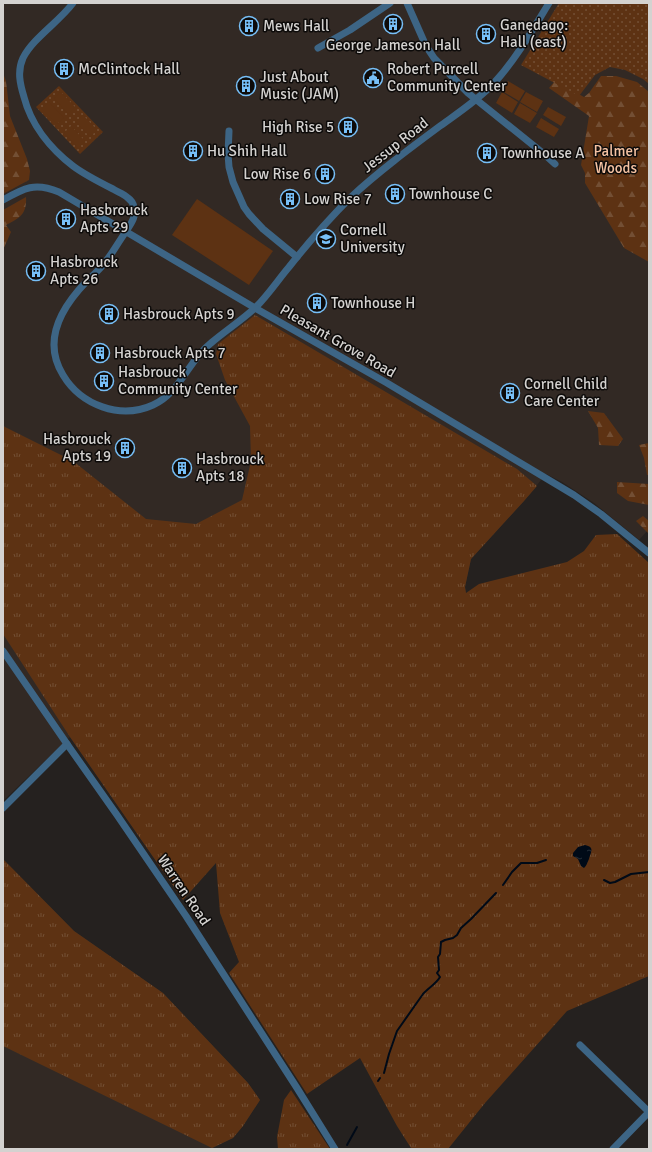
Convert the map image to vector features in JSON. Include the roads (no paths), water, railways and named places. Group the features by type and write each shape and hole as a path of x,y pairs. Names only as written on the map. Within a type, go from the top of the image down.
{"street":[{"name":"Jessup Road","path":"73,3 28,50 21,64 21,84 26,105 39,131 60,155 88,177 128,197 134,205 135,211 134,219 108,258 65,308 55,331 54,351 60,370 75,391 106,409 125,411 144,409 155,404 171,393 198,354 256,308 297,257 342,207 389,163 493,84 524,45 549,3"},
{"path":"318,48 330,42 390,3"},
{"path":"407,3 423,40 430,52 458,83 475,99 544,154 554,164"},
{"path":"229,131 229,167 233,182 244,207 263,229 297,257"},
{"name":"Pleasant Grove Road","path":"3,200 26,189 40,186 50,188 78,202 126,232 387,383 574,495 601,514 649,553"},
{"name":"Warren Road","path":"3,650 182,910 298,1088 335,1149"},
{"path":"3,808 67,744"},
{"path":"580,1045 649,1112 613,1149"}],"water":[{"path":"585,845 590,847 592,850 584,868 581,866 578,859 573,856 573,853 578,847"}],"waterway":[{"path":"503,885 512,872 521,863 537,863 546,860"},
{"path":"604,880 610,883 631,874 649,872"},
{"path":"384,1073 397,1031 423,994 440,977 437,973 439,970 438,957 440,954 441,942 457,935 461,928 496,893"},
{"path":"347,1145 357,1127"}],"place":[{"name":"George Jameson Hall","path":"393,24"},
{"name":"Mews Hall","path":"249,26"},
{"name":"Ganędagǫ: Hall (east)","path":"486,34"},
{"name":"McClintock Hall","path":"64,69"},
{"name":"Robert Purcell Community Center","path":"373,78"},
{"name":"Just About Music (JAM)","path":"246,86"},
{"name":"High Rise 5","path":"348,127"},
{"name":"Hu Shih Hall","path":"193,151"},
{"name":"Townhouse A","path":"487,153"},
{"name":"Low Rise 6","path":"325,174"},
{"name":"Townhouse C","path":"395,194"},
{"name":"Low Rise 7","path":"290,199"},
{"name":"Hasbrouck Apts 29","path":"66,219"},
{"name":"Cornell University","path":"326,239"},
{"name":"Hasbrouck Apts 26","path":"36,271"},
{"name":"Townhouse H","path":"317,303"},
{"name":"Hasbrouck Apts 9","path":"109,314"},
{"name":"Hasbrouck Apts 7","path":"100,353"},
{"name":"Hasbrouck Community Center","path":"104,381"},
{"name":"Cornell Child Care Center","path":"510,393"},
{"name":"Hasbrouck Apts 19","path":"125,448"},
{"name":"Hasbrouck Apts 18","path":"182,468"}],"park label":[{"name":"Palmer Woods","path":"616,160"}]}
